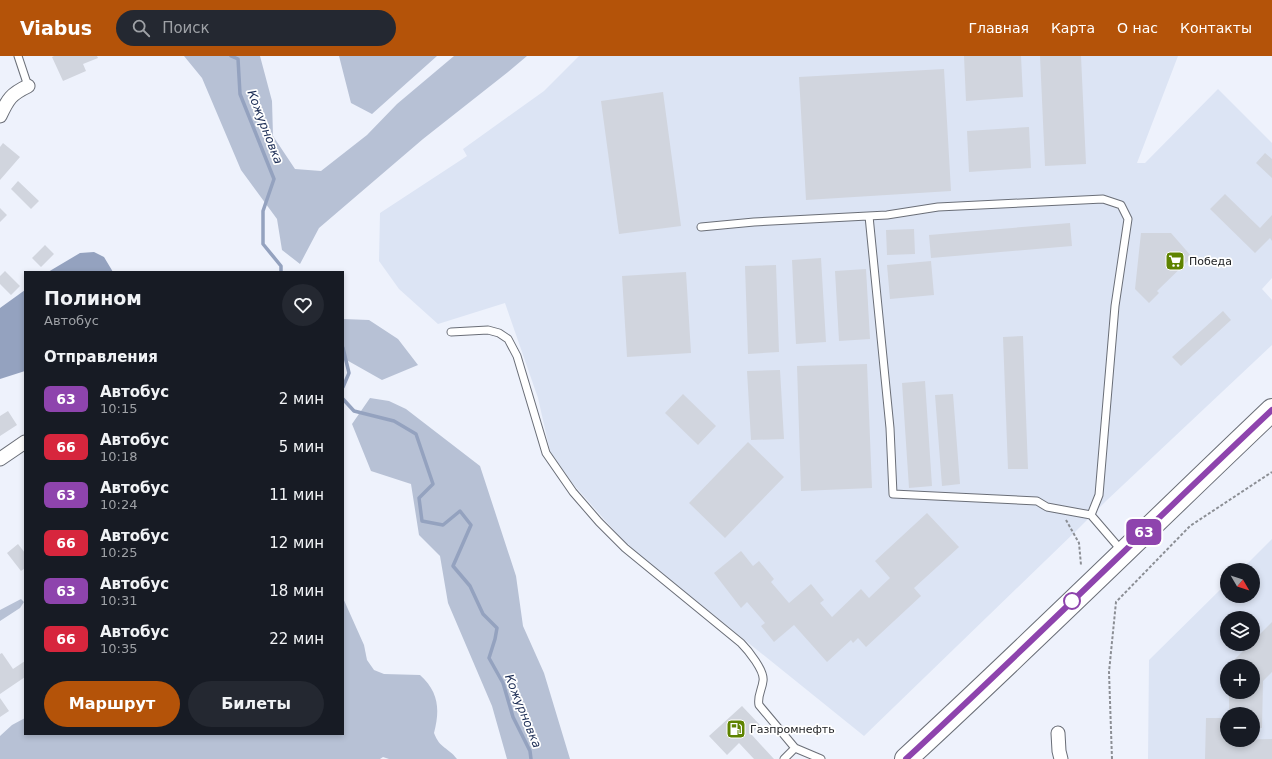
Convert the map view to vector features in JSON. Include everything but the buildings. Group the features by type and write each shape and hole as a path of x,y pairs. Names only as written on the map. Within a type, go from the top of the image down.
{"highway":[{"path":"906,759 987,684 1272,410"}],"street":[{"path":"0,116 9,99 28,86"},
{"path":"0,458 24,443"},
{"path":"1058,733 1061,759"}],"lane":[{"path":"18,56 28,86"},
{"path":"701,227 754,222 887,215 938,206 1104,199 1121,206 1128,219 1115,306 1099,495 1091,515"},
{"path":"869,216 890,428 893,494 1037,502 1047,507 1091,515 1123,552"},
{"path":"451,332 488,330 499,333 508,339 517,356 546,453 573,492 599,522 625,548 748,649 762,672 764,680 758,700 759,706 795,748 821,759"},
{"path":"784,759 795,748"}],"path":[{"path":"1112,759 1109,672 1116,602 1190,526 1272,472"},
{"path":"1060,510 1079,542 1081,565"}],"shaded area":[{"path":"184,56 260,56 272,101 273,136 295,169 321,171 367,135 397,104 454,56 527,56 423,139 319,228 300,264 282,250 277,219 241,170 202,78"},
{"path":"339,56 437,56 372,114 351,103"},
{"path":"579,56 1178,56 1137,163 1145,163 1218,89 1272,143 1272,278 1262,289 1272,300 1272,345 1106,501 864,736 627,545 573,484 550,451 538,398 505,303 438,324 399,289 379,261 380,213 467,156 463,149 544,91"},
{"path":"94,252 104,257 112,271 50,271 80,253"},
{"path":"24,291 24,371 0,379 0,308"},
{"path":"344,319 369,320 398,339 418,365 382,380 344,359"},
{"path":"370,398 389,401 406,409 480,466 516,576 523,626 544,673 570,759 507,759 492,706 448,603 440,556 419,535 411,484 371,471 352,424"},
{"path":"1272,539 1272,759 1148,759 1149,660 1220,590 1220,603 1260,603 1260,563 1248,563"},
{"path":"21,599 24,602 20,608 0,621 0,610"},
{"path":"344,600 364,645 367,660 374,670 384,674 420,675 431,688 437,709 434,733 439,742 457,759 389,759 383,757 380,759 0,759 0,736 12,725 24,719 24,735 344,735"}],"waterway":[{"name":"Кожурновка","path":"231,56 238,59 240,94 274,179 263,211 263,244 281,266 281,271"},
{"name":"Кожурновка","path":"344,352 349,373 344,385"},
{"name":"Кожурновка","path":"344,400 354,411 394,421 416,434 433,484 419,498 422,521 443,525 460,511 471,525 453,566 470,586 483,614 497,628 489,658 503,683 513,717 530,751 531,759"}],"bus line":[{"name":"63","path":"906,759 987,684 1272,410"}],"place":[{"name":"Победа","path":"1175,261"},
{"name":"Газпромнефть","path":"736,729"}]}
